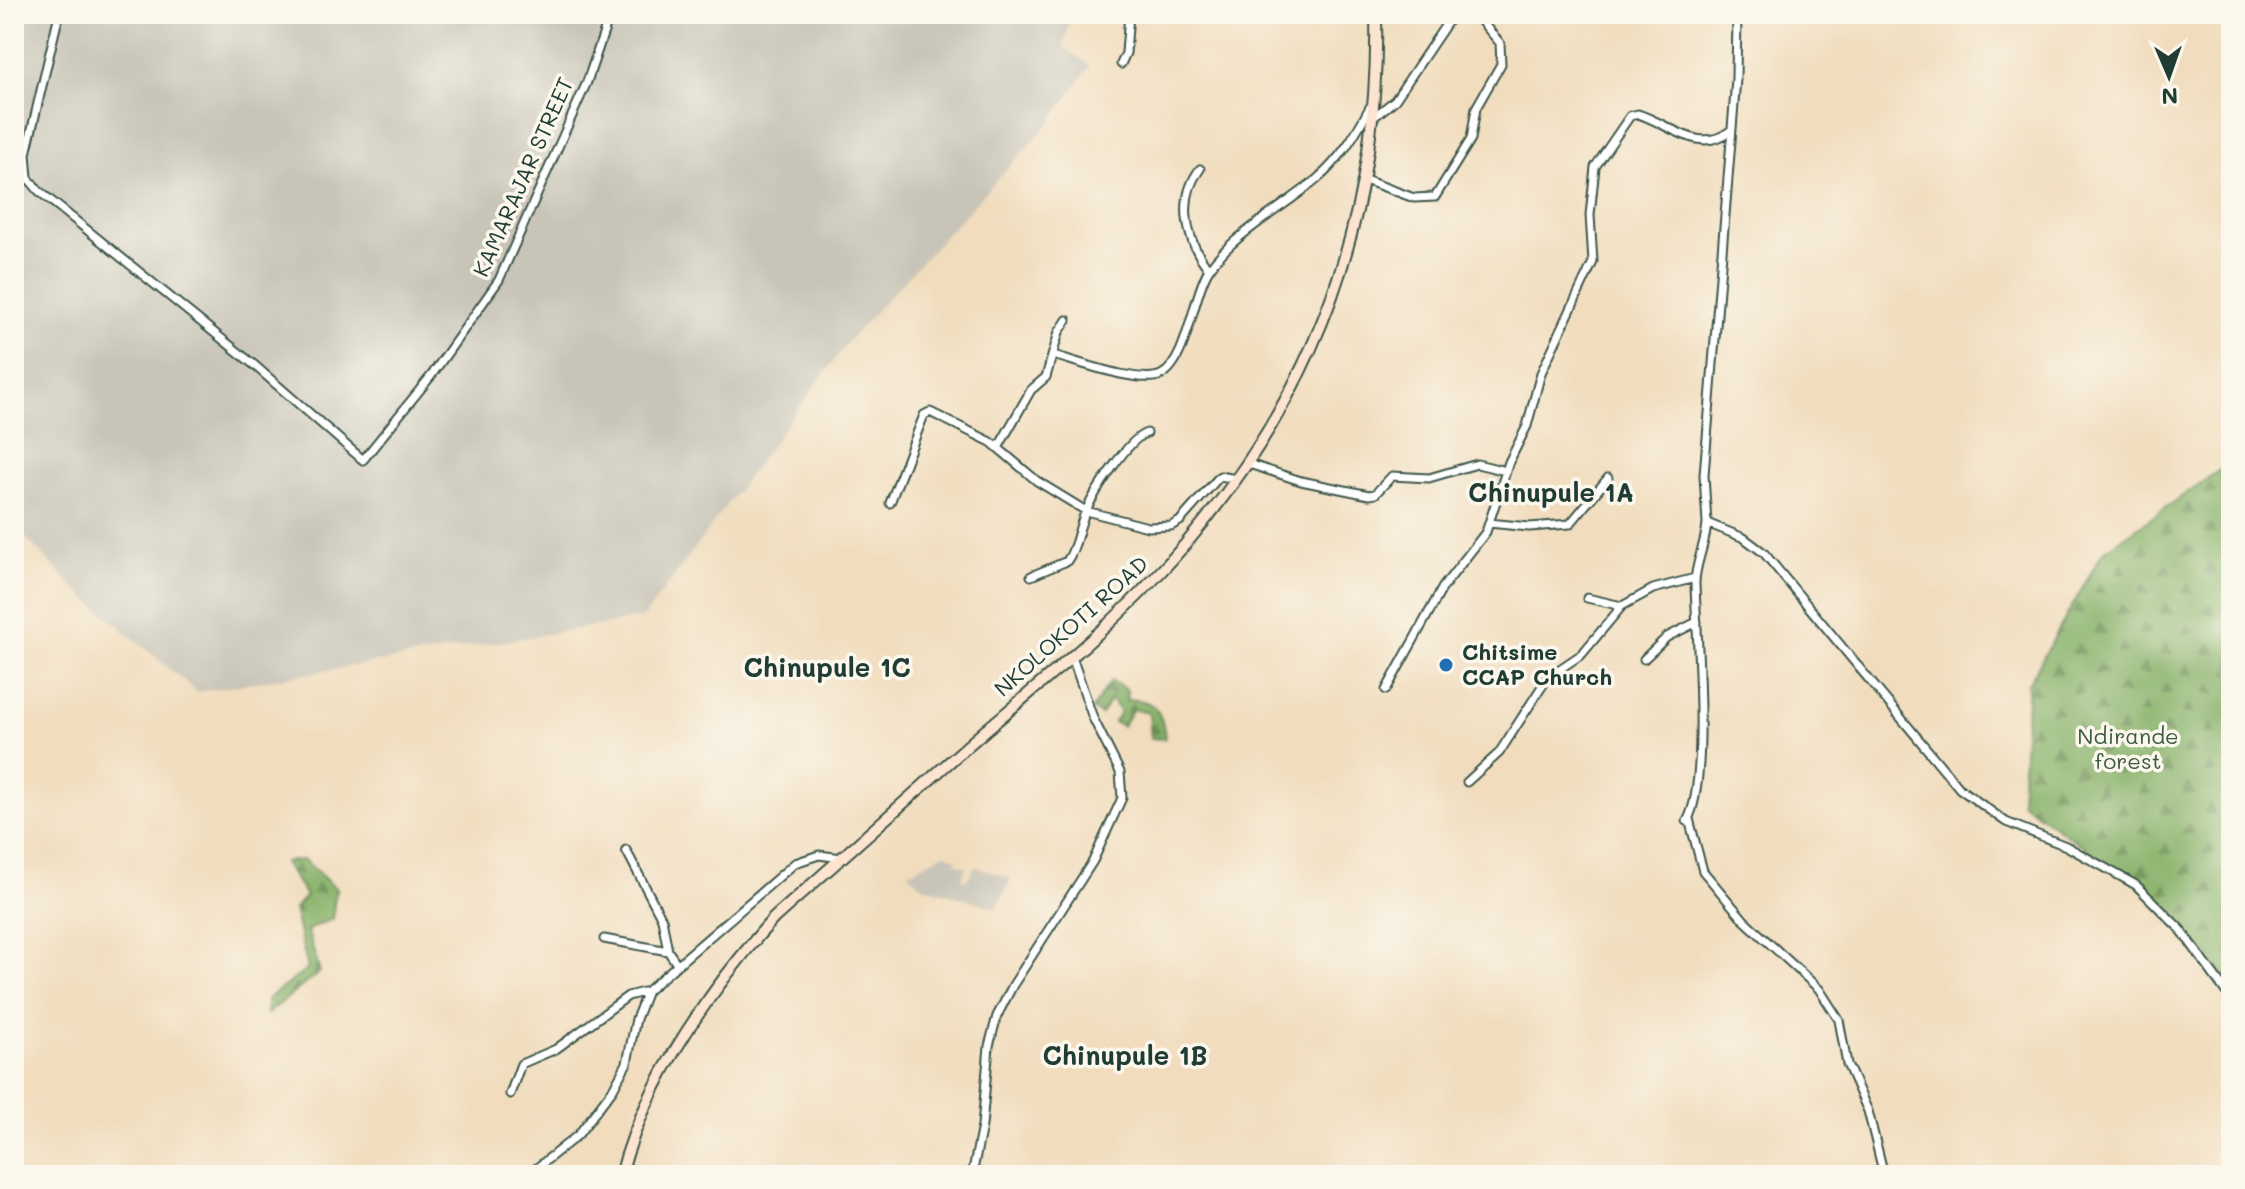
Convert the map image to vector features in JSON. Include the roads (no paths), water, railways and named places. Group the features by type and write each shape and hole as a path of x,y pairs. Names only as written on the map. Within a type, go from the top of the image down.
{"main road":[{"name":"NKOLOKOTI ROAD","path":"621,1175 655,1089 711,993 774,918 1072,657 1167,566 1249,464 1300,376 1333,300 1365,180 1374,117 1376,14"}],"street":[{"name":"KAMARAJAR STREET","path":"59,14 26,154 28,178 39,191 253,364 363,460 431,376 499,280 587,82 610,14"},
{"path":"1121,64 1126,53 1129,14"},
{"path":"1374,117 1395,100 1453,14"},
{"path":"1365,180 1414,198 1435,197 1471,139 1476,108 1501,64 1500,43 1475,14"},
{"path":"1737,14 1704,475 1707,523 1695,578 1700,734 1688,820 1703,871 1744,920 1819,989 1839,1020 1847,1064 1868,1111 1884,1175"},
{"path":"1053,355 1116,371 1159,377 1170,367 1182,343 1209,269 1268,214 1326,172 1348,146 1375,98"},
{"path":"1386,690 1443,587 1477,545 1489,523 1506,471 1527,426 1541,373 1593,262 1592,197 1595,167 1604,150 1630,116 1638,114 1699,141 1714,141 1730,130"},
{"path":"1200,169 1188,190 1186,210 1193,244 1209,269"},
{"path":"998,448 1031,390 1046,377 1059,332 1067,320"},
{"path":"890,503 926,413 998,448 1037,481 1086,511 1148,527 1171,526 1191,512 1218,477 1238,480"},
{"path":"1031,576 1067,561 1086,511 1132,442 1147,433"},
{"path":"1249,464 1301,481 1369,495 1375,494 1392,476 1429,478 1477,464 1506,471"},
{"path":"1489,523 1529,527 1570,524 1608,478"},
{"path":"1707,523 1744,538 1764,553 1960,789 2006,822 2066,846 2136,885 2181,930 2231,999"},
{"path":"1467,782 1499,753 1548,677 1582,654 1622,606 1653,589 1695,578"},
{"path":"1587,598 1622,606"},
{"path":"1644,659 1667,637 1697,622"},
{"path":"972,1175 982,1126 989,1046 997,1016 1013,985 1093,861 1122,798 1120,772 1093,718 1072,657"},
{"path":"626,850 662,919 668,951 677,964"},
{"path":"528,1175 578,1135 613,1089 627,1063 636,1019 647,991 795,863 819,855 842,858"},
{"path":"604,939 668,951"},
{"path":"510,1094 521,1064 556,1049 628,996 647,991"}],"place":[{"name":"Chitsime CCAP Church","path":"1446,665"}],"district":[{"name":"Chinupule 1A","path":"1551,493"},
{"name":"Chinupule 1C","path":"827,668"},
{"name":"Chinupule 1B","path":"1125,1056"}],"park label":[{"name":"Ndirande forest","path":"2128,748"}]}
